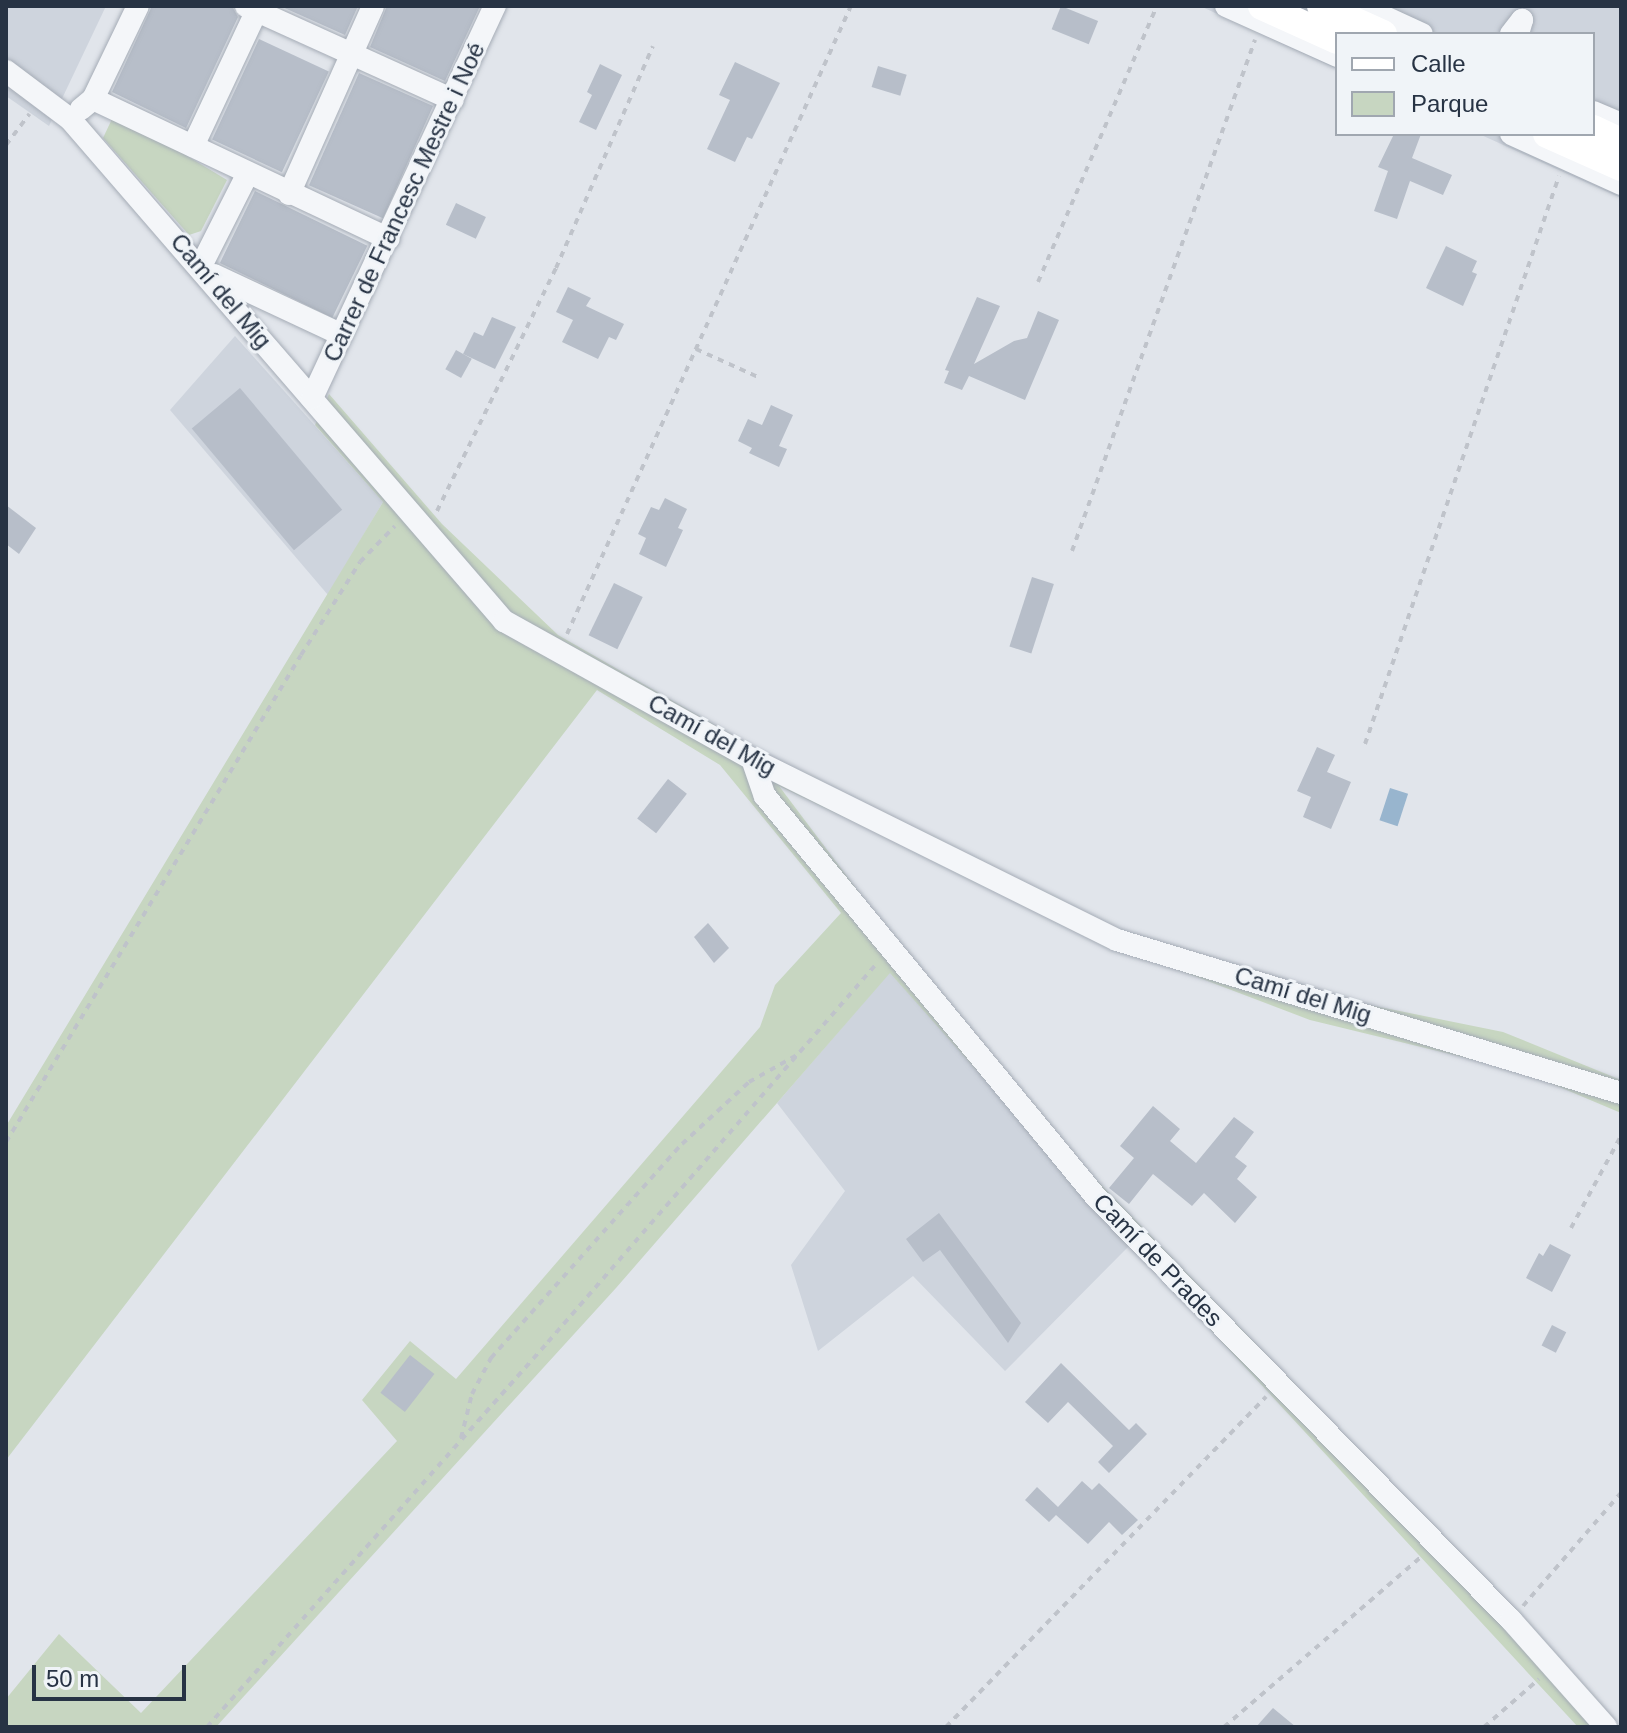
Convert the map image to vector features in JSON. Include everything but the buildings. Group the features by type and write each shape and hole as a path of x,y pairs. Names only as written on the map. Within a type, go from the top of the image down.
{"main road":[{"path":"1321,6 1379,32"},
{"path":"1262,14 1335,39"},
{"path":"1595,130 1621,142"},
{"path":"1551,136 1621,167"}],"street":[{"path":"70,119 93,99 138,6"},
{"path":"289,194 373,6"},
{"name":"Carrer de Francesc Mestre i Noé","path":"312,398 389,239 495,6"},
{"path":"1226,6 1262,14 1335,55"},
{"path":"1361,6 1418,32"},
{"path":"193,146 254,8 453,100"},
{"name":"Camí del Mig","path":"6,71 70,119 203,268 504,621 752,759 1117,940 1621,1093"},
{"path":"93,99 247,175 389,239"},
{"path":"1595,113 1621,124"},
{"path":"1515,136 1621,184"},
{"path":"247,175 203,268 342,335"},
{"name":"Camí de Prades","path":"752,759 765,796 860,907 888,949 1096,1197 1511,1620 1606,1727"}],"path":[{"path":"559,651 851,6"},
{"path":"1038,282 1157,6"},
{"path":"1072,551 1262,14"},
{"path":"427,531 556,268 653,46"},
{"path":"6,145 33,109 46,99"},
{"path":"1365,744 1555,185 1567,159"},
{"path":"696,349 758,377"},
{"path":"6,1142 360,562 409,511"},
{"path":"207,1727 802,1051 888,949"},
{"path":"460,1441 472,1394 491,1358 682,1144 749,1082 802,1051"},
{"path":"1571,1228 1621,1136"},
{"path":"946,1727 1279,1383"},
{"path":"1511,1620 1621,1493"},
{"path":"1224,1727 1436,1544"},
{"path":"1484,1727 1553,1667"}],"shaded area":[{"path":"6,6 106,6 49,126 6,96"},
{"path":"1200,6 1621,6 1621,198 1483,136 1595,136 1595,32 1335,32 1335,68"},
{"path":"235,336 383,502 328,595 170,410"},
{"path":"890,972 1131,1244 1005,1371 913,1276 818,1351 791,1265 845,1191 777,1103"}],"green space":[{"path":"112,119 179,151 227,180 201,231 189,235 103,138"},
{"path":"329,394 442,524 558,635 786,766 1120,931 1360,1003 1503,1032 1621,1080 1621,1113 1524,1072 1310,1020 1105,942 779,786 892,936 1085,1168 1292,1381 1617,1727 1578,1727 1131,1244 890,973 616,1288 216,1727 6,1727 6,1699 59,1634 141,1713 397,1441 362,1400 410,1341 456,1379 760,1027 775,985 841,913 720,765 597,690 6,1460 6,1126 383,502 315,425"}],"water":[{"path":"1390,788 1408,794 1398,826 1379,820"}]}
